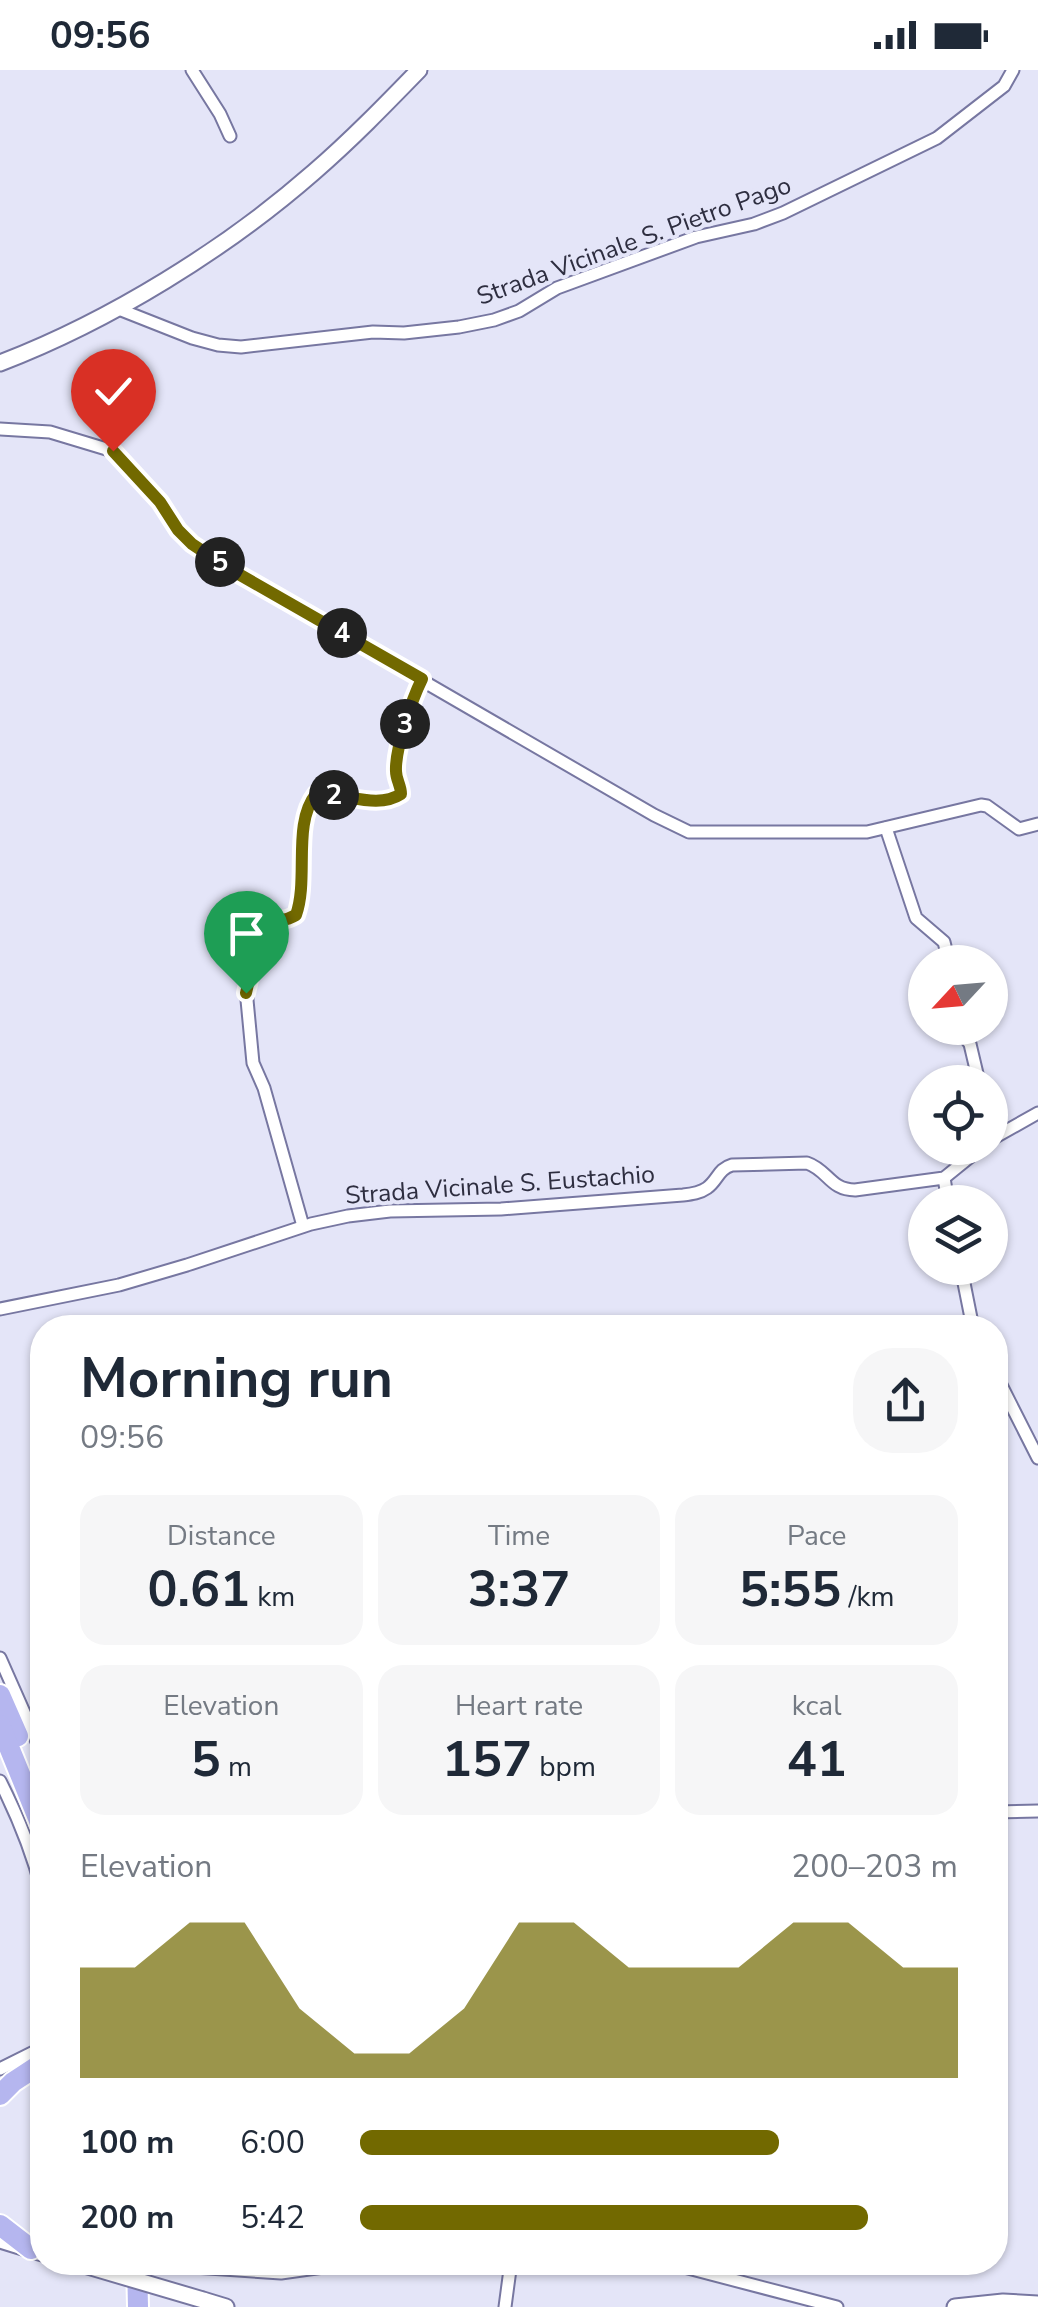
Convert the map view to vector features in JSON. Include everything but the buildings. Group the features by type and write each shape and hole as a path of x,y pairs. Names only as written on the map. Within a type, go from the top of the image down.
{"highway":[{"path":"0,1696 30,1765"},
{"path":"0,1726 30,1799"},
{"path":"0,2095 14,2082 30,2076"},
{"path":"0,2225 30,2246"},
{"path":"124,2275 125,2307"},
{"path":"137,2275 138,2307"}],"main road":[{"path":"0,363 116,308 208,253 268,210 350,140 419,70"},
{"path":"0,2240 30,2249"},
{"path":"118,2275 226,2307"},
{"path":"955,2307 1037,2301"}],"street":[{"path":"192,70 230,136"},
{"name":"Strada Vicinale S. Pietro Pago","path":"116,308 192,338 240,347 372,332 459,328 494,320 558,288 696,236 754,224 818,196 936,138 1004,86 1014,70"},
{"path":"0,429 50,432 113,451 160,502 178,530 228,568 689,832 867,832 981,806 987,806 1019,829 1038,824"},
{"path":"303,1226 254,1063 246,993 249,980 232,961 233,927 240,923 283,921 296,915 306,816 316,794 376,800 401,794 395,773 398,753 422,679"},
{"path":"886,828 916,918 945,945"},
{"path":"1008,1129 1038,1113"},
{"name":"Strada Vicinale S. Eustachio","path":"0,1309 118,1285 303,1226 348,1216 683,1196 709,1187 721,1170 732,1165 815,1166 843,1190 944,1178"},
{"path":"945,1185 944,1178 959,1165"},
{"path":"964,1285 970,1315"},
{"path":"1008,1398 1038,1458"},
{"path":"0,1658 30,1726"},
{"path":"0,1781 30,1846"},
{"path":"1008,1812 1038,1811"},
{"path":"0,2068 30,2054"},
{"path":"505,2307 509,2275"},
{"path":"714,2275 837,2307"}],"route":[{"path":"113,451 192,544 422,679 398,753 395,773 401,794 376,800 316,794 306,816 296,915 283,921 240,923 233,927 232,961 249,980 246,993"}]}
